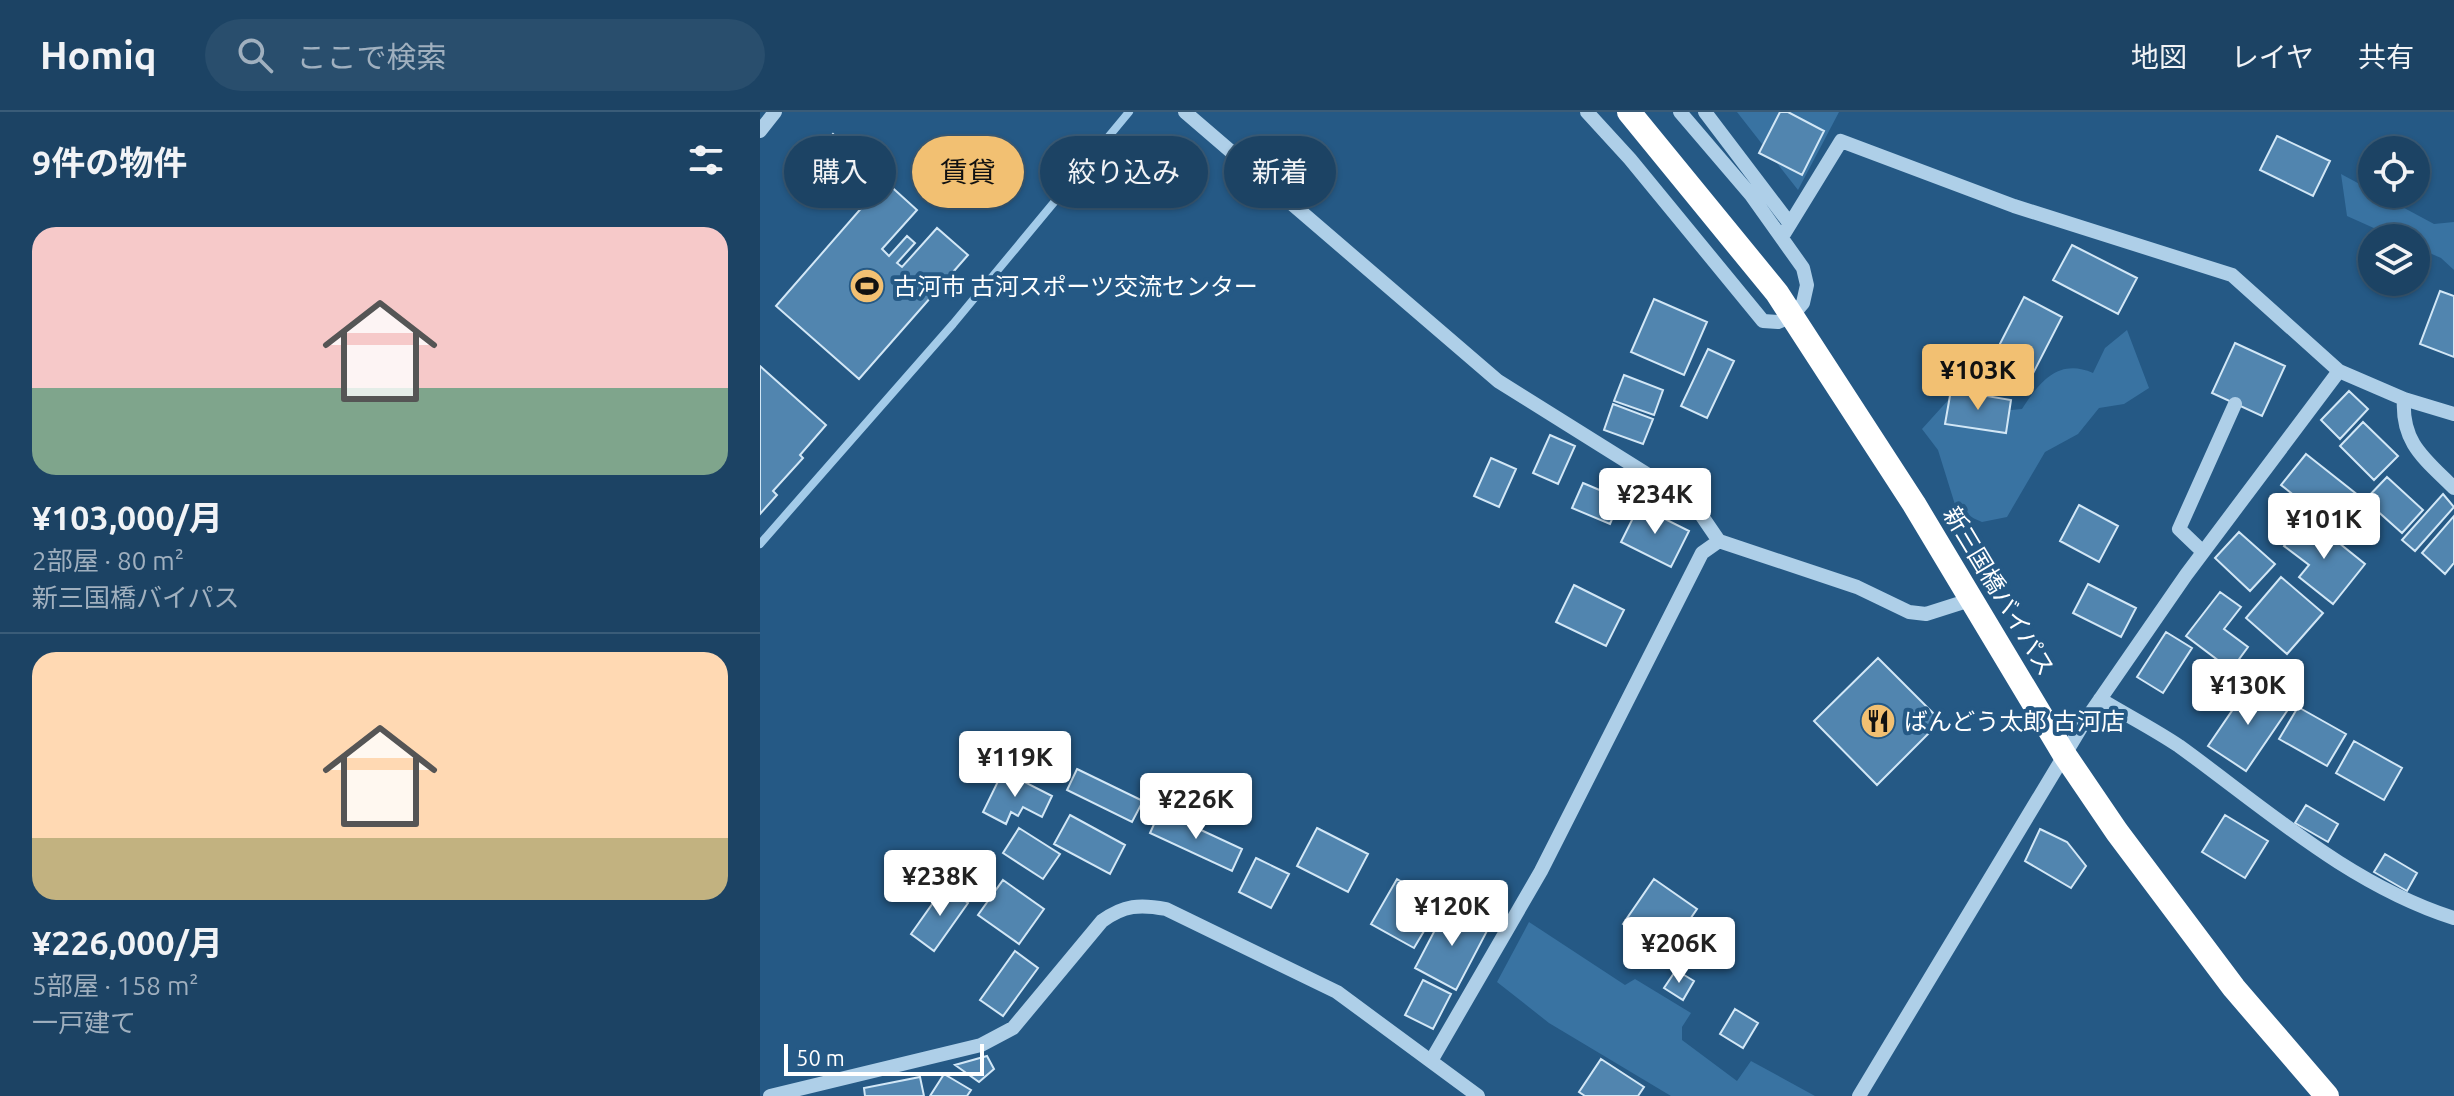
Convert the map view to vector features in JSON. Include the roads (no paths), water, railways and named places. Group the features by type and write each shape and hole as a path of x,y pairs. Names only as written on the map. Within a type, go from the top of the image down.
{"highway":[{"name":"新三国橋バイパス","path":"1629,112 1792,316 1914,504 2064,754 2117,832 2234,988 2327,1096"}],"street":[{"path":"760,131 775,112"},
{"path":"1185,112 1498,381 1693,503 1719,541 1857,587 1909,612 1926,614 1970,600"},
{"path":"1587,112 1630,159 1763,321 1778,322 1792,316 1803,303 1807,285 1803,268 1786,230 1705,112"},
{"path":"1680,112 1786,230"},
{"path":"1786,230 1841,141 2014,206 2232,275 2339,371 2404,399 2454,414"},
{"path":"1859,1096 2100,699 2203,552 2339,371"},
{"path":"2404,399 2403,422 2407,436 2454,488"},
{"path":"2203,552 2179,529 2235,404"},
{"path":"1431,1061 1541,871 1702,553 1719,541"},
{"path":"2100,699 2177,744 2268,814 2390,894 2454,918"},
{"path":"770,1096 981,1045 1013,1028 1102,921 1120,908 1142,905 1166,909 1337,992 1478,1096"}],"waterway":[{"path":"760,544 953,324 1129,112"}],"place":[{"name":"古河市 古河スポーツ交流センター","path":"867,286"},
{"name":"ばんどう太郎 古河店","path":"1878,721"}]}
